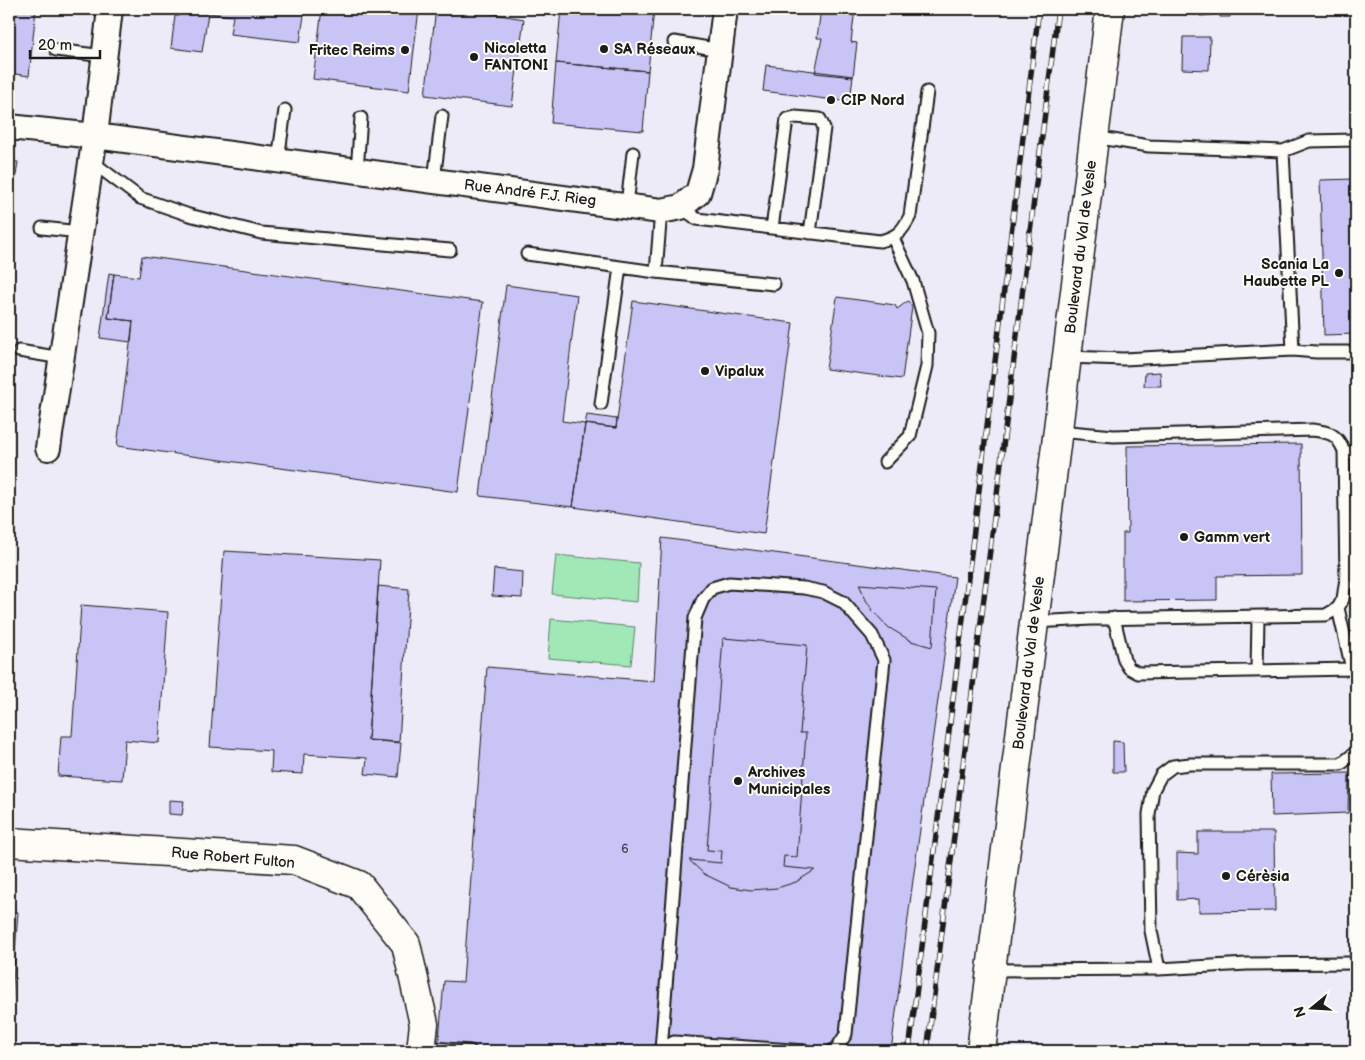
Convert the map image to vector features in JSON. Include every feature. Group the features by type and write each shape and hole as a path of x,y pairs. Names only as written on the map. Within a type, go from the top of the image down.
{"street":[{"path":"48,448 95,136 110,9"},
{"path":"671,209 698,193 705,169 725,9"},
{"name":"Boulevard du Val de Vesle","path":"981,1051 1110,9"},
{"name":"Rue André F.J. Rieg","path":"9,127 95,136 626,205 671,209"},
{"name":"Rue Robert Fulton","path":"9,842 294,860 359,885 406,944 424,1024 421,1049"}],"lane":[{"path":"674,42 720,50"},
{"path":"56,50 104,56"},
{"path":"656,272 671,209 696,219 880,241 893,238 904,228 910,216 927,92"},
{"path":"278,160 285,110"},
{"path":"434,180 442,116"},
{"path":"772,228 787,120 795,117 820,119 824,128 810,233"},
{"path":"357,170 361,118"},
{"path":"1094,137 1149,146 1283,151 1309,141 1356,140"},
{"path":"1283,151 1293,350"},
{"path":"626,205 633,153"},
{"path":"91,162 140,198 189,215 261,233 450,250"},
{"path":"42,228 80,232"},
{"path":"885,462 910,436 927,366 928,333 913,281 893,238"},
{"path":"527,254 656,272 774,284"},
{"path":"601,404 620,267"},
{"name":"Boulevard du Val de Vesle","path":"1067,357 1124,359 1293,350 1356,352"},
{"path":"19,352 62,358"},
{"path":"1034,622 1114,618 1326,615 1338,608 1343,599 1346,578 1344,451 1340,441 1328,432 1312,430 1114,436 1058,431"},
{"path":"1344,451 1356,454"},
{"path":"660,1051 695,618 703,599 712,588 729,583 804,588 823,592 843,602 872,635 884,660 846,1034 837,1048 832,1051"},
{"path":"1114,618 1124,660 1129,668 1138,673 1354,670 1338,608"},
{"path":"1257,671 1258,616"},
{"path":"1159,969 1151,931 1149,814 1153,790 1161,775 1173,766 1190,764 1341,764 1356,752"},
{"path":"991,970 1159,969 1247,964 1356,963"},
{"path":"660,1051 674,1042 806,1051"},
{"path":"421,1049 470,1051"}],"shaded area":[{"path":"9,9 1356,9 1356,1051 9,1051"}],"green space":[{"path":"556,555 639,563 637,602 552,594"},
{"path":"551,619 635,627 631,665 548,658"}],"building":[{"path":"9,9 36,9 29,76 9,73"},
{"path":"180,9 305,9 300,42 230,34 233,16 208,13 202,52 171,48 175,16 179,16"},
{"path":"322,9 419,9 409,91 313,79"},
{"name":"Nicoletta FANTONI","path":"436,9 463,9 524,19 512,106 425,95"},
{"name":"SA Réseaux","path":"561,9 654,9 648,71 556,63"},
{"path":"821,9 855,9 851,42 857,43 853,77 815,73 822,38 817,38"},
{"path":"1200,9 1211,9 1211,15 1200,16"},
{"path":"1220,9 1230,9 1230,17 1220,17"},
{"path":"1183,37 1210,37 1209,70 1182,69"},
{"path":"556,63 648,71 643,131 551,123"},
{"path":"766,65 853,76 850,102 763,91"},
{"path":"9,161 18,162 9,223"},
{"name":"Scania La Haubette PL","path":"1356,179 1356,334 1324,335 1320,180"},
{"path":"142,256 483,302 458,492 117,446 133,321 108,318 114,274 139,277"},
{"path":"109,273 114,274 108,318 133,321 131,342 100,338"},
{"path":"506,285 577,295 562,421 585,424 573,507 480,496"},
{"path":"837,297 895,305 897,309 908,301 912,307 902,379 826,369"},
{"name":"Vipalux","path":"633,301 793,323 764,534 573,507 585,424 616,428"},
{"path":"1160,372 1161,386 1144,386 1145,373"},
{"path":"587,415 617,419 616,428 585,424"},
{"path":"1301,444 1302,575 1217,576 1217,600 1123,601 1123,533 1128,533 1127,446"},
{"name":"Archives Municipales","path":"662,538 955,577 891,1051 438,1051 444,981 463,982 487,667 654,681"},
{"path":"224,551 380,560 368,740 401,743 398,777 365,774 367,758 304,754 303,774 271,772 272,751 210,747"},
{"path":"494,569 523,572 522,598 492,596"},
{"path":"859,584 936,590 932,647 911,641 888,627 873,611"},
{"path":"378,586 409,589 399,742 368,740"},
{"path":"81,605 168,612 159,743 125,740 122,780 58,776 61,736 72,736"},
{"path":"723,638 807,645 800,733 806,733 797,857 784,856 783,867 815,870 796,882 777,888 751,890 731,887 704,874 689,860 721,863 722,851 707,850"},
{"path":"1113,741 1123,742 1124,772 1113,772"},
{"path":"1349,773 1348,813 1272,816 1271,774"},
{"path":"169,800 184,801 182,815 169,814"},
{"name":"Cérèsia","path":"1198,832 1274,832 1275,911 1199,912 1199,899 1177,900 1177,853 1198,854"},
{"path":"9,911 18,912 9,1037"}],"railway":[{"path":"909,1051 1039,9"},
{"path":"927,1051 1058,9"}],"place":[{"name":"SA Réseaux","path":"604,49"},
{"name":"Fritec Reims","path":"405,50"},
{"name":"Nicoletta FANTONI","path":"474,57"},
{"name":"CIP Nord","path":"831,100"},
{"name":"Scania La Haubette PL","path":"1339,273"},
{"name":"Vipalux","path":"705,371"},
{"name":"Gamm vert","path":"1184,537"},
{"name":"Archives Municipales","path":"738,781"},
{"name":"Cérèsia","path":"1226,876"}]}
